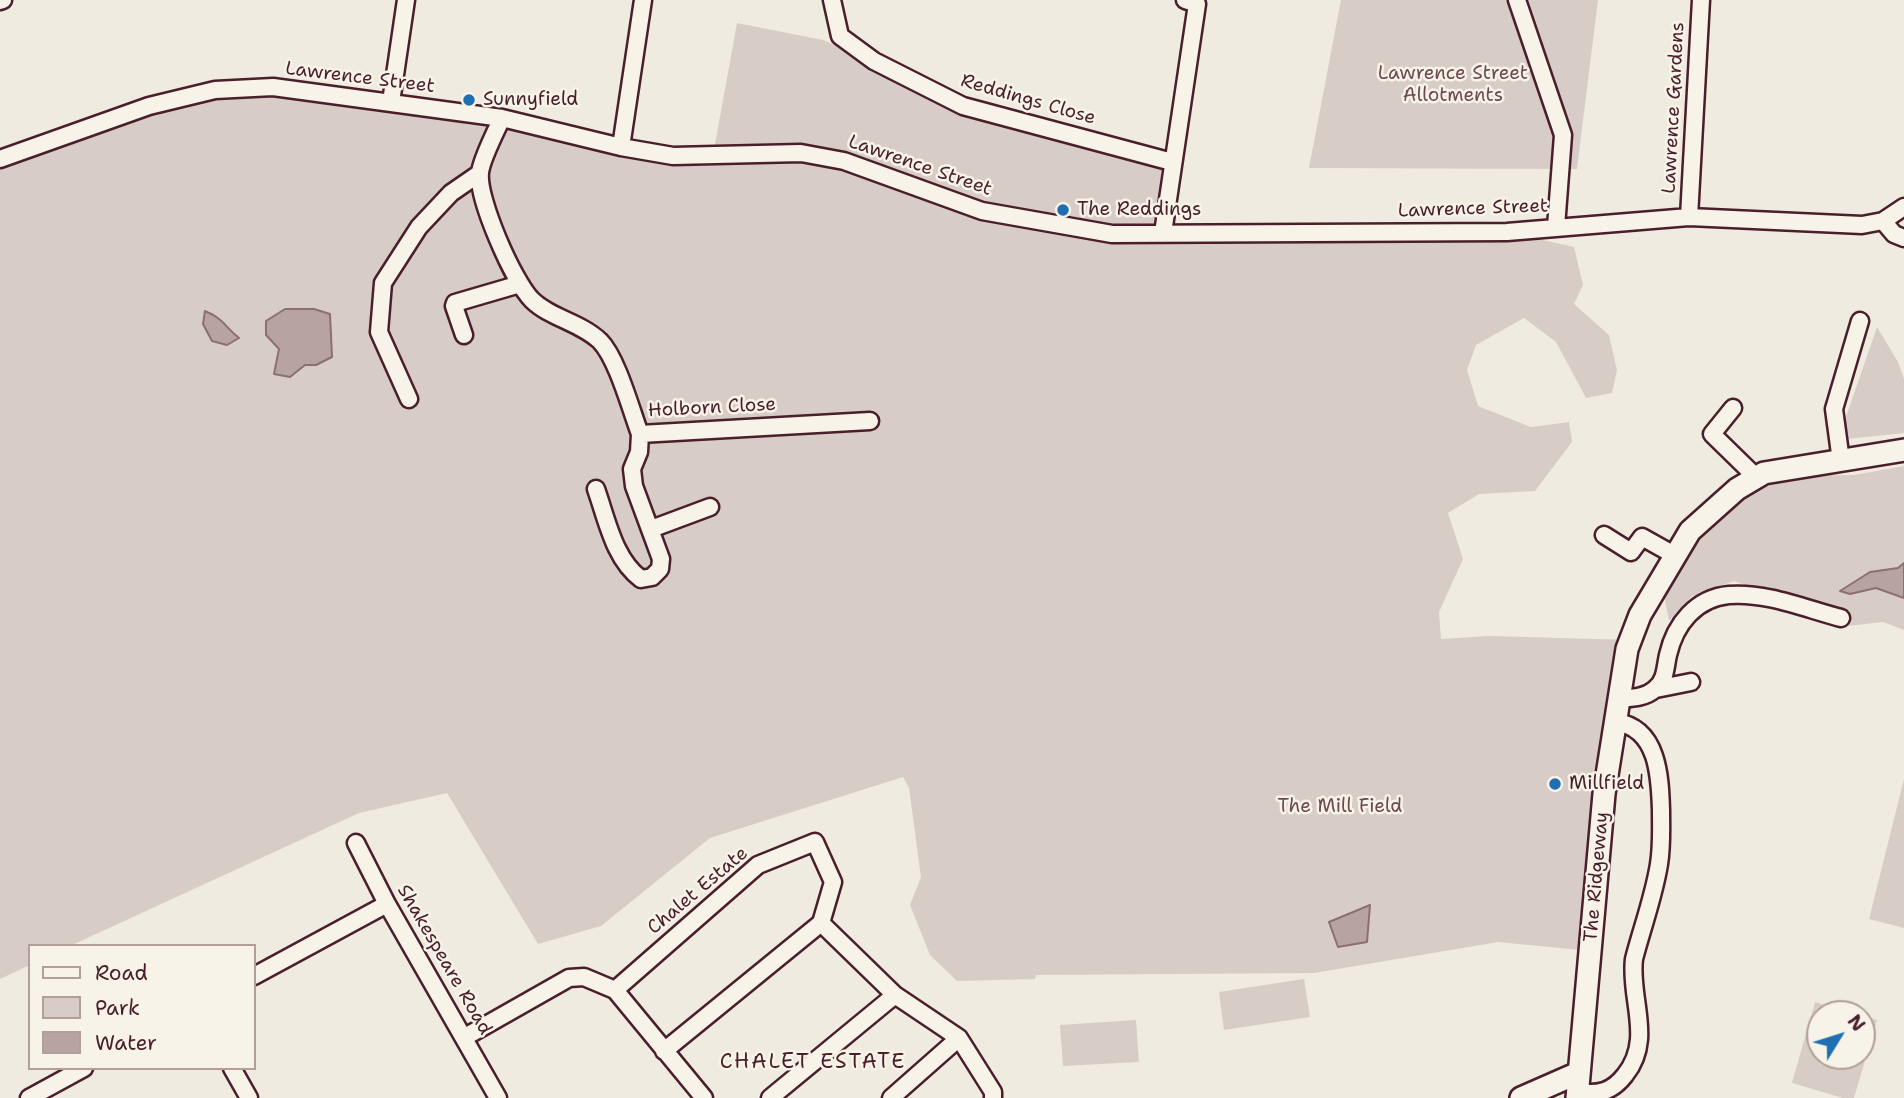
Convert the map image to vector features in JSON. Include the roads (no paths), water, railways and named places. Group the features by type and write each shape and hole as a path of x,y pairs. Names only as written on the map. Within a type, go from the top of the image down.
{"main road":[{"name":"The Ridgeway","path":"1578,1088 1604,794 1627,649 1640,615 1690,531 1737,489 1756,477 1764,473 1904,450"},
{"path":"1521,1098 1578,1088"}],"street":[{"path":"391,102 406,0"},
{"path":"621,147 643,0"},
{"name":"Reddings Close","path":"832,0 840,36 874,61 963,106 1172,162"},
{"path":"1517,0 1563,135 1556,228"},
{"name":"Lawrence Gardens","path":"1689,217 1701,0"},
{"path":"1163,233 1193,1"},
{"name":"Lawrence Street","path":"0,159 149,106 215,90 273,87 502,118 621,147 673,156 800,153 844,161 982,211 1112,234 1507,232 1689,217 1862,225 1884,221 1904,207"},
{"path":"410,400 379,332 383,284 419,227 451,193 480,173 502,118"},
{"name":"Holborn Close","path":"480,173 488,217 520,284 532,300 551,313 580,325 602,343 624,389 640,434 870,421"},
{"path":"1884,221 1895,234 1904,238"},
{"path":"464,335 456,303 520,284"},
{"path":"1841,461 1834,409 1860,321"},
{"path":"1733,408 1712,434 1756,477"},
{"path":"596,489 621,559 631,572 641,579 652,577 660,569 661,559 634,486 632,469 639,452 640,434"},
{"path":"651,529 710,507"},
{"path":"1604,535 1631,552 1642,537 1676,556"},
{"path":"1656,689 1664,678 1675,633 1689,613 1708,601 1732,595 1756,597 1841,618"},
{"path":"1619,699 1691,682"},
{"path":"1578,1088 1601,1093 1611,1088 1623,1079 1640,1045 1634,959 1659,865 1662,840 1660,778 1651,748 1627,723 1616,722"},
{"name":"Chalet Estate","path":"615,990 758,865 816,842 833,882 821,923"},
{"name":"Shakespeare Road","path":"356,843 387,904 498,1098"},
{"path":"256,975 387,904"},
{"path":"664,1051 821,923 895,995 960,1038 993,1092 993,1098"},
{"path":"465,1037 569,978 584,977 615,990 704,1098"},
{"path":"769,1098 895,995"},
{"path":"891,1098 960,1038"},
{"path":"33,1097 80,1070"},
{"path":"234,1070 249,1098"}],"water":[{"path":"285,309 314,309 330,314 332,357 316,365 305,365 290,377 274,374 279,349 266,335 266,321"},
{"path":"205,311 220,320 239,338 227,345 212,341 203,324"},
{"path":"1904,563 1904,598 1876,588 1850,594 1840,591 1870,572 1898,568"},
{"path":"1370,905 1367,942 1338,947 1329,922"}],"place":[{"name":"Sunnyfield","path":"469,100"},
{"name":"The Reddings","path":"1063,210"},
{"name":"Millfield","path":"1555,784"}],"district":[{"name":"CHALET ESTATE","path":"813,1063"}],"park label":[{"name":"Lawrence Street Allotments","path":"1453,85"},
{"name":"The Mill Field","path":"1340,807"}]}
